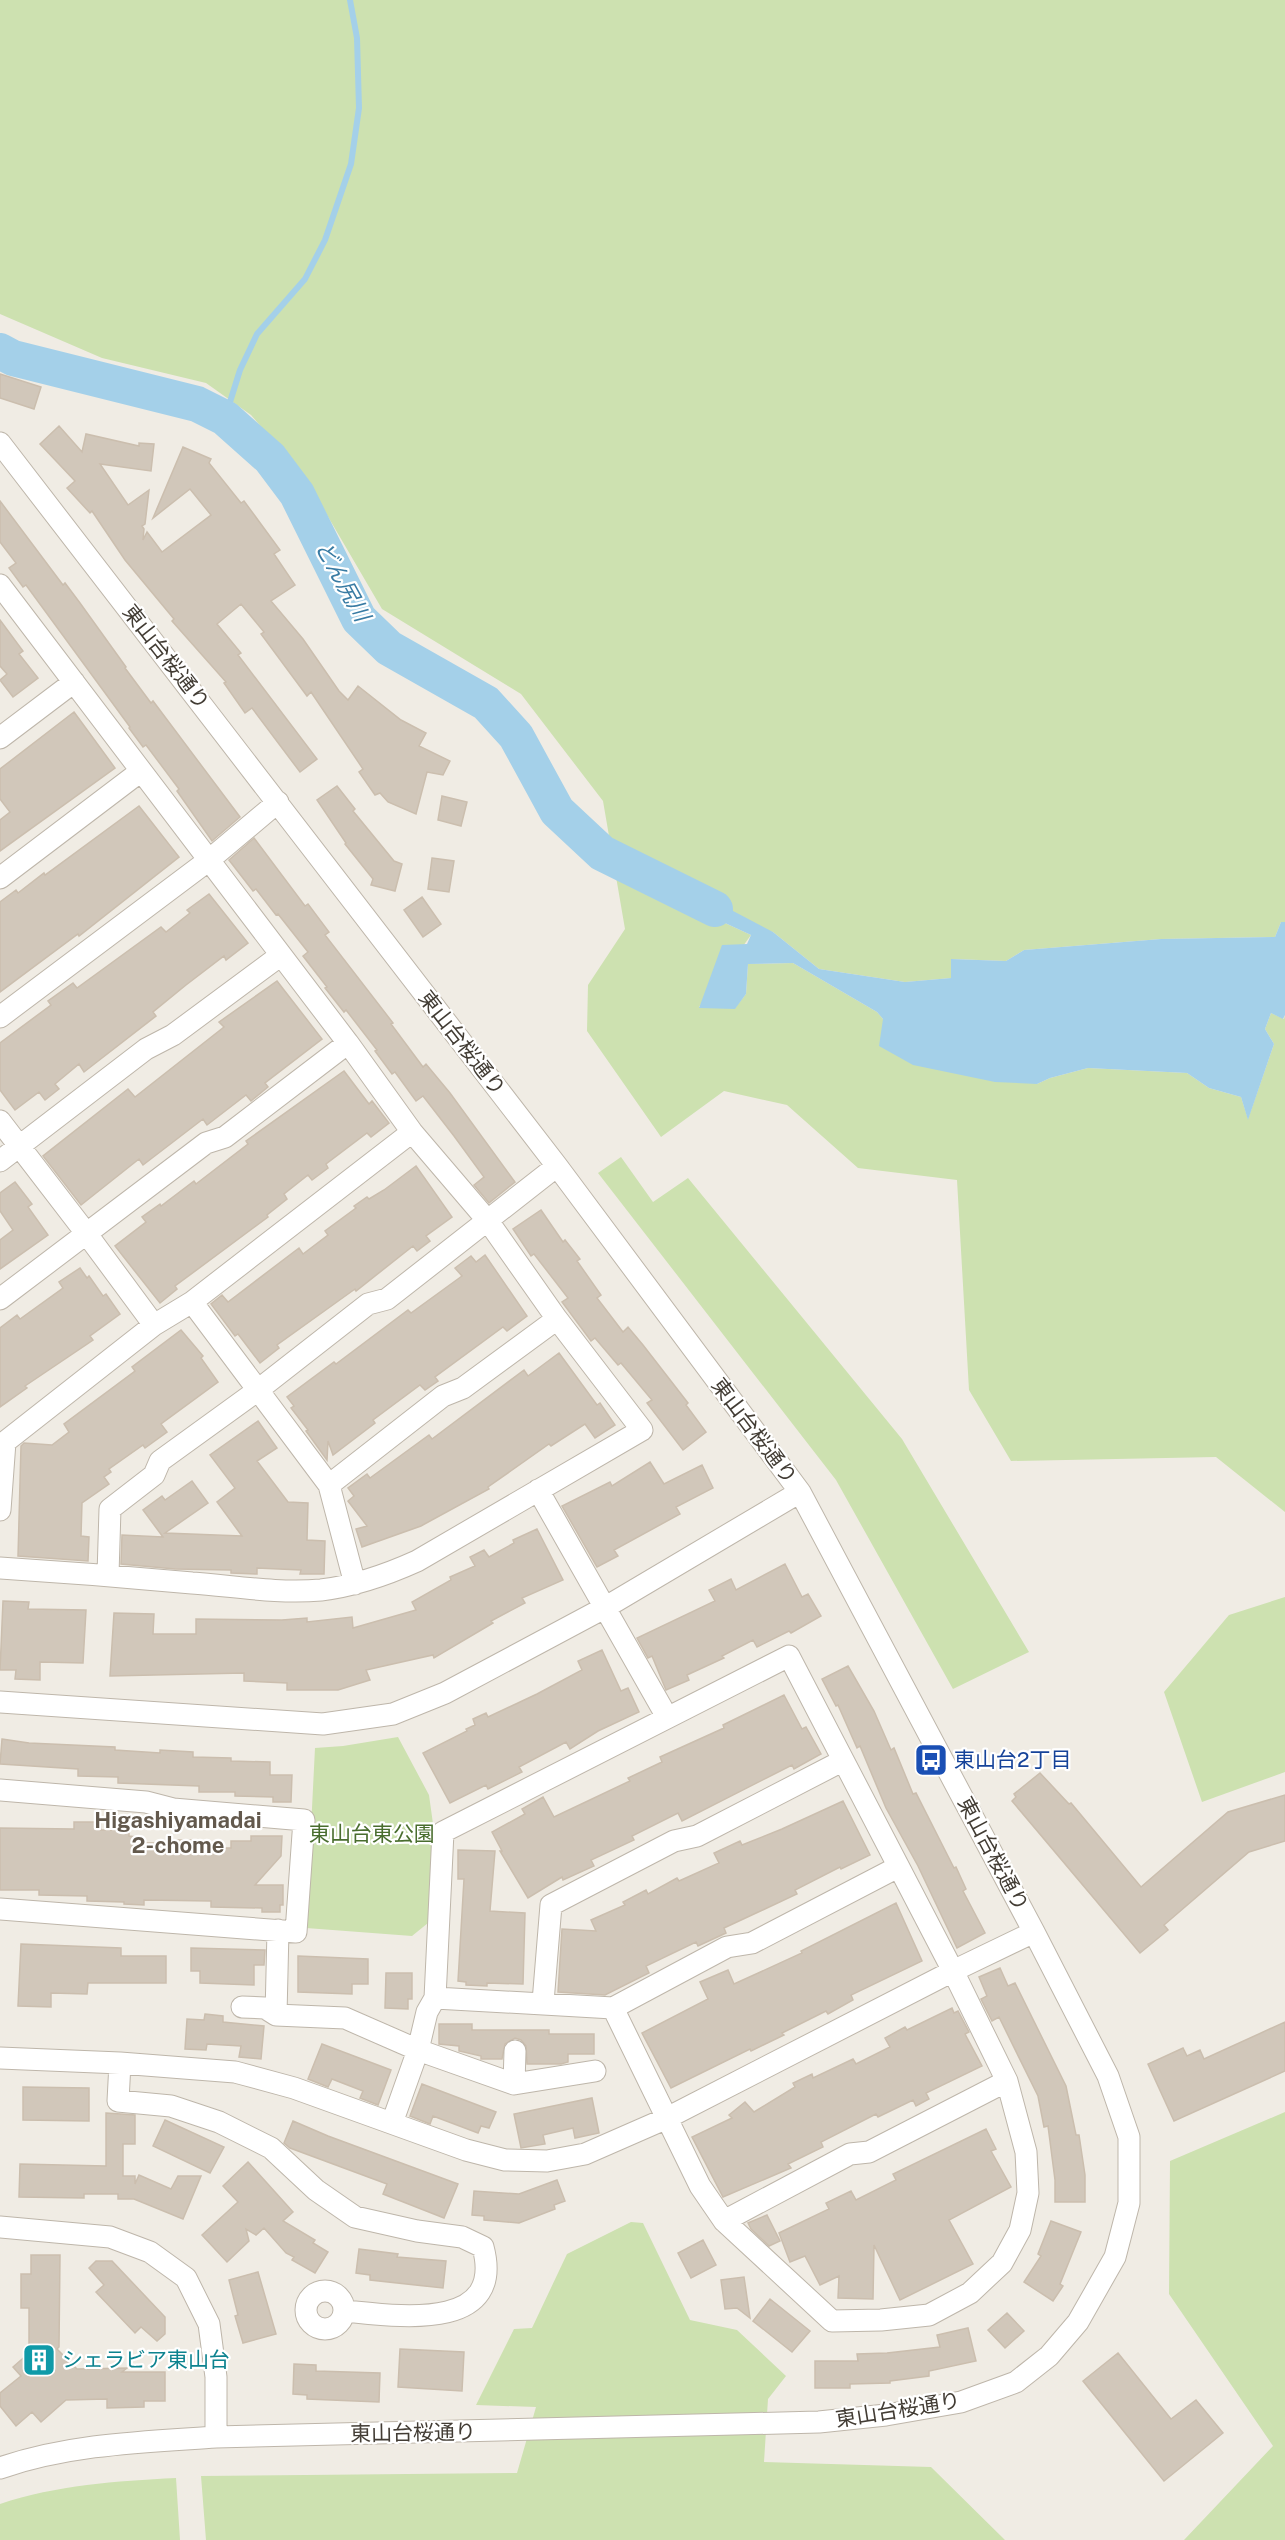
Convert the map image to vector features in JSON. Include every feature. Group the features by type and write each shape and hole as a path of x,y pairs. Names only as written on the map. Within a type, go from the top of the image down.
{"street":[{"name":"東山台桜通り","path":"0,2468 77,2448 216,2437 496,2432 819,2422 886,2415 962,2402 1016,2382 1049,2356 1078,2322 1115,2257 1129,2203 1129,2137 1108,2076 800,1492 557,1166 1,446"},
{"path":"0,1568 283,1591 320,1590 356,1584 384,1576 417,1561 642,1430 556,1319 488,1221 412,1132 348,1043 74,682 2,592"},
{"path":"0,738 74,682"},
{"path":"0,878 141,771"},
{"path":"0,1017 209,860 278,802"},
{"path":"0,1161 146,1049 173,1035 281,955"},
{"path":"0,1299 206,1143 225,1137 348,1043"},
{"path":"0,1121 154,1325"},
{"path":"0,1510 4,1442 154,1325 192,1302 412,1132"},
{"path":"108,1575 110,1509 154,1475 160,1461 258,1390 369,1304 387,1299 557,1166"},
{"path":"192,1302 329,1485 356,1584"},
{"path":"329,1485 443,1396 463,1388 556,1319"},
{"path":"538,1490 667,1717"},
{"path":"0,1702 323,1724 393,1714 446,1694 606,1607 800,1492"},
{"path":"392,2123 418,2050 427,2012 435,1998 443,1833 789,1656 953,1971 1007,2081 1026,2152 1028,2193 1020,2230 1002,2263 970,2293 929,2315 881,2320 832,2321 723,2221 700,2187 613,2008"},
{"path":"543,2002 551,1905 674,1841 697,1836 842,1761"},
{"path":"0,1790 146,1802 173,1809 304,1820 296,1932 0,1909"},
{"path":"435,1998 543,2002 613,2008 727,1947 752,1943 898,1867"},
{"path":"276,2015 278,1930"},
{"path":"0,2058 120,2062 236,2072 294,2088 466,2150 505,2160 547,2161 585,2154 665,2119 953,1971 1034,1932"},
{"path":"242,2007 265,2008 276,2015 345,2018 418,2050 514,2084 595,2071"},
{"path":"514,2084 515,2051"},
{"path":"120,2062 118,2101 171,2106 219,2122 272,2148 316,2190 355,2217 417,2231 462,2237 483,2247 488,2266 486,2282 474,2301 445,2314 397,2316 345,2311"},
{"path":"723,2221 850,2154 868,2152 1007,2081"},
{"path":"0,2227 110,2237 150,2252 186,2277 209,2324 216,2377 216,2437"}],"green space":[{"path":"0,0 1285,0 1285,922 1281,922 1275,937 1161,939 1024,950 1006,961 952,959 951,978 905,982 819,969 773,932 712,917 751,935 699,1007 735,1008 746,994 748,964 793,963 877,1012 883,1019 1037,1084 1050,1078 1088,1068 1187,1073 1209,1088 1241,1097 1248,1119 1274,1044 1265,1029 1271,1013 1284,1019 1285,1015 1285,1512 1216,1457 1011,1461 969,1390 957,1180 858,1168 787,1105 724,1091 661,1137 587,1031 588,985 625,929 603,801 521,694 382,609 306,479 251,415 206,383 102,358 0,314"},
{"path":"621,1157 653,1202 688,1178 902,1439 1029,1652 953,1689 836,1480 598,1173"},
{"path":"1285,1597 1285,1772 1202,1802 1164,1692 1229,1615"},
{"name":"東山台東公園","path":"398,1737 429,1795 434,1831 428,1923 412,1936 306,1928 315,1748"},
{"path":"1285,2112 1285,2540 1184,2540 1273,2446 1169,2294 1170,2161"},
{"path":"631,2222 643,2223 690,2320 737,2330 786,2376 768,2399 764,2462 931,2467 1005,2540 206,2540 201,2476 517,2473 536,2407 476,2405 514,2329 532,2328 567,2254"},
{"path":"176,2478 180,2540 0,2540 0,2504 65,2488"}],"water":[{"path":"716,902 773,932 819,969 905,982 951,978 951,959 1006,961 1024,950 1161,939 1275,937 1281,922 1285,922 1285,1015 1283,1019 1271,1013 1265,1029 1274,1044 1248,1120 1241,1097 1209,1088 1187,1073 1088,1068 1050,1078 1037,1084 995,1082 913,1065 879,1046 883,1019 877,1012 793,963 748,964 746,994 735,1009 699,1008 722,945 747,944 751,935 712,917"}],"building":[{"path":"0,374 41,387 34,409 0,398"},
{"path":"59,426 82,452 86,434 139,446 139,443 154,444 151,471 100,464 128,505 149,490 145,524 142,526 143,540 147,532 162,552 211,515 190,489 153,518 183,447 211,459 209,463 241,503 244,501 280,550 274,554 295,585 271,601 303,639 339,691 348,700 358,686 401,720 426,733 419,746 450,761 443,775 427,772 416,814 388,802 380,793 375,795 359,772 363,769 311,692 307,696 261,634 264,632 241,604 217,624 241,653 238,655 317,759 300,772 252,708 245,713 224,683 226,682 172,621 174,619 125,560 92,511 90,513 67,488 75,481 40,444"},
{"path":"0,501 63,585 65,583 151,703 153,701 240,817 212,841 177,791 179,789 146,745 143,747 26,585 23,587 9,568 16,563 0,542"},
{"path":"0,620 23,651 19,654 38,678 13,697 0,680 7,674 0,666"},
{"path":"74,712 115,768 0,851 0,820 10,812 0,799 0,769"},
{"path":"337,786 355,809 353,811 394,861 402,864 395,891 371,885 373,879 345,844 317,800"},
{"path":"442,796 467,802 461,826 438,820"},
{"path":"139,806 179,857 79,936 78,934 0,992 0,902 16,890 18,893 44,873 45,875"},
{"path":"254,838 305,906 308,904 329,932 325,935 393,1023 391,1024 423,1067 426,1064 450,1093 515,1182 489,1203 474,1185 484,1177 454,1136 423,1096 416,1101 395,1072 392,1074 375,1051 377,1050 346,1010 344,1012 325,988 327,987 303,956 308,952 278,914 276,915 256,889 253,891 229,860"},
{"path":"432,858 454,861 449,892 428,889"},
{"path":"209,894 248,943 226,960 224,956 186,985 153,1012 156,1016 84,1072 79,1064 55,1084 59,1089 45,1100 39,1092 15,1110 0,1090 0,1043 51,1005 48,1001 73,983 77,988 161,927 166,932 190,913 187,910"},
{"path":"422,897 441,924 423,937 404,910"},
{"path":"277,981 322,1039 265,1083 268,1087 251,1101 246,1095 207,1125 203,1119 143,1165 139,1159 81,1205 43,1156 128,1089 135,1097 224,1027 219,1022"},
{"path":"344,1071 369,1104 372,1101 389,1123 371,1137 367,1133 326,1164 328,1168 312,1180 308,1175 284,1194 287,1199 267,1215 268,1217 175,1286 177,1289 160,1303 115,1246 146,1222 142,1217 194,1181 196,1184 248,1144 246,1141"},
{"path":"416,1166 452,1217 426,1236 430,1241 417,1251 413,1246 356,1291 355,1289 277,1345 279,1348 260,1363 238,1334 235,1336 211,1304 222,1295 228,1302 299,1248 303,1254 328,1235 325,1231 356,1208 354,1206 367,1197 369,1199 384,1190"},
{"path":"15,1182 32,1204 28,1207 48,1235 0,1269 0,1240 13,1230 0,1211 0,1193"},
{"path":"541,1210 563,1242 565,1240 580,1259 577,1261 601,1295 597,1298 623,1332 628,1327 643,1345 688,1403 686,1405 706,1432 683,1450 647,1403 652,1400 621,1363 618,1365 595,1338 591,1341 562,1302 568,1298 534,1254 531,1256 513,1229"},
{"path":"485,1255 527,1316 507,1331 503,1327 435,1377 438,1381 425,1390 420,1385 373,1420 375,1423 333,1455 328,1441 327,1460 291,1408 294,1406 287,1397 334,1362 336,1364 408,1310 411,1313 462,1276 455,1268 471,1256 476,1262"},
{"path":"80,1268 87,1278 89,1276 103,1296 106,1294 120,1314 90,1336 93,1340 25,1386 27,1388 0,1407 0,1328 17,1315 20,1319 63,1288 59,1282"},
{"path":"181,1330 203,1356 201,1358 218,1382 161,1424 167,1432 145,1448 143,1445 109,1469 111,1472 104,1477 109,1484 82,1503 81,1536 89,1537 88,1561 18,1556 21,1446 24,1443 52,1445 69,1432 64,1424 135,1371 132,1367"},
{"path":"559,1353 597,1405 600,1403 615,1425 595,1438 585,1424 551,1446 549,1444 488,1487 489,1489 421,1526 362,1547 356,1529 367,1526 348,1501 354,1496 348,1488 367,1474 370,1478 429,1435 432,1439 524,1370 528,1376"},
{"path":"258,1421 277,1448 257,1461 288,1502 308,1503 307,1540 325,1541 324,1574 300,1574 301,1570 257,1568 257,1574 231,1573 231,1570 175,1569 121,1564 122,1535 163,1537 143,1510 162,1496 165,1500 192,1481 208,1503 165,1533 242,1536 217,1502 235,1488 210,1455"},
{"path":"650,1462 664,1484 702,1465 713,1488 676,1507 680,1514 614,1550 618,1556 597,1567 562,1506 610,1482 612,1486"},
{"path":"537,1529 563,1580 522,1598 525,1603 491,1621 493,1623 434,1658 433,1655 366,1670 370,1680 338,1690 287,1690 287,1683 244,1681 244,1673 110,1676 114,1613 154,1614 153,1634 196,1634 196,1619 307,1618 307,1622 352,1617 353,1628 416,1610 412,1602 451,1580 450,1577 475,1566 470,1557 484,1550 489,1557 514,1543 513,1540"},
{"path":"785,1564 802,1597 808,1594 821,1616 791,1633 789,1631 757,1647 753,1640 722,1656 724,1658 687,1675 689,1680 666,1690 652,1656 648,1658 637,1638 715,1601 709,1590 731,1579 736,1590"},
{"path":"3,1601 29,1602 28,1609 86,1610 83,1663 40,1662 40,1680 15,1679 16,1670 0,1670"},
{"path":"602,1650 621,1691 628,1688 639,1712 598,1731 570,1749 566,1742 519,1767 522,1772 488,1789 486,1785 450,1803 423,1753 467,1731 466,1729 475,1725 473,1719 486,1713 488,1717 582,1670 578,1661"},
{"path":"848,1666 874,1711 891,1750 894,1748 913,1794 916,1793 954,1868 956,1867 966,1889 963,1891 985,1933 957,1948 918,1866 886,1808 860,1746 857,1748 838,1705 836,1706 822,1679"},
{"path":"784,1695 802,1729 806,1727 821,1754 794,1769 792,1765 682,1821 678,1813 632,1836 634,1840 591,1860 594,1866 563,1880 562,1877 528,1898 500,1851 502,1851 492,1832 525,1814 522,1809 543,1797 554,1817 630,1781 628,1778 662,1762 660,1757 724,1728 723,1725"},
{"path":"2,1739 29,1743 115,1747 115,1750 160,1753 160,1750 193,1752 193,1757 270,1762 270,1775 292,1775 291,1802 273,1802 273,1797 235,1796 235,1792 199,1792 199,1786 118,1783 118,1777 78,1776 78,1769 0,1764"},
{"path":"1040,1773 1069,1804 1071,1803 1141,1887 1228,1812 1285,1795 1285,1841 1249,1852 1164,1925 1168,1930 1140,1953 1012,1801 1016,1797 1014,1794"},
{"path":"843,1801 870,1855 841,1869 840,1867 795,1890 797,1894 724,1928 726,1933 698,1946 696,1942 646,1966 649,1973 605,1995 558,1992 562,1929 596,1931 591,1920 625,1905 623,1902 646,1890 648,1894 677,1878 679,1881 719,1863 714,1853 740,1841 742,1845 782,1829"},
{"path":"74,1822 101,1822 101,1830 129,1830 129,1836 136,1837 136,1843 177,1843 177,1840 195,1840 195,1848 231,1848 231,1841 251,1841 251,1836 282,1836 281,1856 255,1885 283,1885 283,1905 280,1905 280,1912 262,1912 262,1908 211,1907 211,1901 144,1900 144,1905 124,1904 124,1902 87,1901 87,1896 39,1895 39,1890 0,1890 0,1828 74,1829"},
{"path":"458,1850 495,1851 490,1911 525,1913 523,1984 487,1983 487,1986 466,1985 466,1982 458,1981 464,1879 458,1879"},
{"path":"896,1903 922,1961 851,1995 853,2000 828,2014 826,2011 782,2033 784,2035 671,2088 642,2033 708,1999 700,1982 728,1970 734,1984 802,1953 801,1951"},
{"path":"21,1944 121,1948 121,1956 166,1956 166,1983 88,1983 87,1994 51,1993 51,2007 18,2006"},
{"path":"191,1948 265,1950 264,1965 254,1965 254,1985 200,1983 200,1971 191,1971"},
{"path":"298,1956 368,1959 368,1984 352,1984 352,1994 298,1992"},
{"path":"1000,1968 1008,1986 1015,1983 1066,2086 1076,2135 1079,2135 1085,2175 1085,2202 1055,2202 1055,2180 1048,2126 1044,2127 1038,2096 999,2017 992,2021 981,1999 987,1996 979,1977"},
{"path":"386,1973 412,1973 412,1999 408,1999 408,2009 385,2008"},
{"path":"952,2008 954,2013 958,2011 969,2032 965,2034 982,2066 926,2093 929,2099 916,2106 913,2100 878,2117 876,2114 821,2142 823,2147 788,2164 791,2168 723,2197 692,2137 732,2118 729,2115 745,2102 754,2112 795,2087 793,2083 812,2074 813,2078 853,2059 856,2064 890,2047 885,2038 905,2027 907,2030"},
{"path":"205,2014 223,2016 223,2022 264,2026 261,2059 239,2057 241,2046 207,2044 206,2050 185,2049 187,2019 204,2020"},
{"path":"1285,2022 1285,2071 1174,2121 1148,2064 1183,2048 1187,2056 1200,2050 1204,2059"},
{"path":"439,2024 472,2024 472,2030 549,2030 549,2034 594,2034 594,2054 568,2054 568,2062 561,2064 527,2064 526,2046 521,2040 515,2038 505,2044 502,2059 481,2059 481,2056 459,2051 459,2046 439,2044"},
{"path":"322,2044 391,2070 378,2105 360,2098 363,2091 332,2079 328,2087 308,2079"},
{"path":"422,2084 496,2112 489,2128 481,2126 478,2133 433,2116 430,2124 410,2116"},
{"path":"23,2087 89,2088 89,2121 23,2120"},
{"path":"592,2098 599,2133 575,2138 573,2128 543,2135 545,2144 521,2148 514,2114"},
{"path":"106,2113 135,2115 135,2144 123,2144 123,2176 135,2176 135,2184 139,2175 171,2189 178,2176 201,2176 183,2219 134,2199 118,2199 118,2194 84,2194 84,2198 19,2197 20,2164 106,2166"},
{"path":"165,2120 224,2147 210,2173 153,2146"},
{"path":"293,2121 458,2184 444,2218 383,2194 387,2184 290,2148 284,2143"},
{"path":"986,2129 996,2149 991,2151 1011,2187 949,2220 973,2264 900,2300 874,2245 873,2299 838,2298 839,2276 820,2285 805,2256 790,2262 779,2233 829,2209 826,2203 851,2191 856,2200 896,2180 893,2174"},
{"path":"248,2162 293,2212 283,2221 315,2240 313,2243 328,2252 315,2273 292,2260 294,2257 286,2253 264,2228 256,2235 246,2229 249,2241 227,2262 202,2235 238,2202 223,2186"},
{"path":"557,2180 565,2201 554,2205 555,2209 519,2223 484,2220 484,2216 472,2215 474,2191 519,2194"},
{"path":"767,2215 780,2241 769,2246 751,2229 748,2223"},
{"path":"1051,2221 1081,2232 1060,2284 1063,2286 1053,2301 1024,2282 1041,2256 1038,2254"},
{"path":"703,2240 716,2265 691,2278 678,2253"},
{"path":"359,2249 398,2254 397,2257 446,2261 443,2288 370,2280 370,2275 356,2273"},
{"name":"シェラビア東山台","path":"31,2255 60,2255 59,2347 57,2349 77,2369 127,2368 122,2372 165,2372 165,2401 144,2401 144,2407 107,2408 107,2399 66,2400 41,2422 32,2412 16,2426 0,2406 0,2393 21,2376 13,2367 29,2353 29,2308 21,2308 21,2274 31,2274"},
{"path":"96,2261 112,2261 165,2317 165,2334 157,2341 141,2327 135,2333 96,2292 104,2285 89,2268"},
{"path":"258,2272 276,2334 243,2343 235,2316 238,2315 229,2280"},
{"path":"744,2277 750,2318 737,2308 725,2309 721,2280"},
{"path":"770,2299 810,2331 792,2352 753,2321"},
{"path":"1007,2313 1024,2331 1005,2348 988,2330"},
{"path":"968,2328 976,2361 929,2371 929,2376 890,2381 890,2383 850,2384 850,2388 815,2388 815,2361 858,2361 857,2354 940,2347 937,2335"},
{"path":"400,2349 464,2352 462,2391 398,2387"},
{"path":"1118,2353 1171,2419 1196,2400 1223,2433 1164,2481 1083,2381"},
{"path":"294,2364 316,2365 316,2371 380,2373 379,2402 307,2399 307,2395 293,2394"}],"waterway":[{"path":"225,418 240,370 257,334 305,279 325,240 351,164 359,108 357,38 350,0"},
{"name":"どん尻川","path":"0,351 13,358 197,404 225,418 270,458 297,494 359,619 389,648 486,703 516,736 557,811 602,853 715,909"}],"place":[{"name":"東山台2丁目","path":"931,1760"},
{"name":"シェラビア東山台","path":"39,2360"}],"district":[{"name":"Higashiyamadai 2-chome","path":"178,1832"}]}
